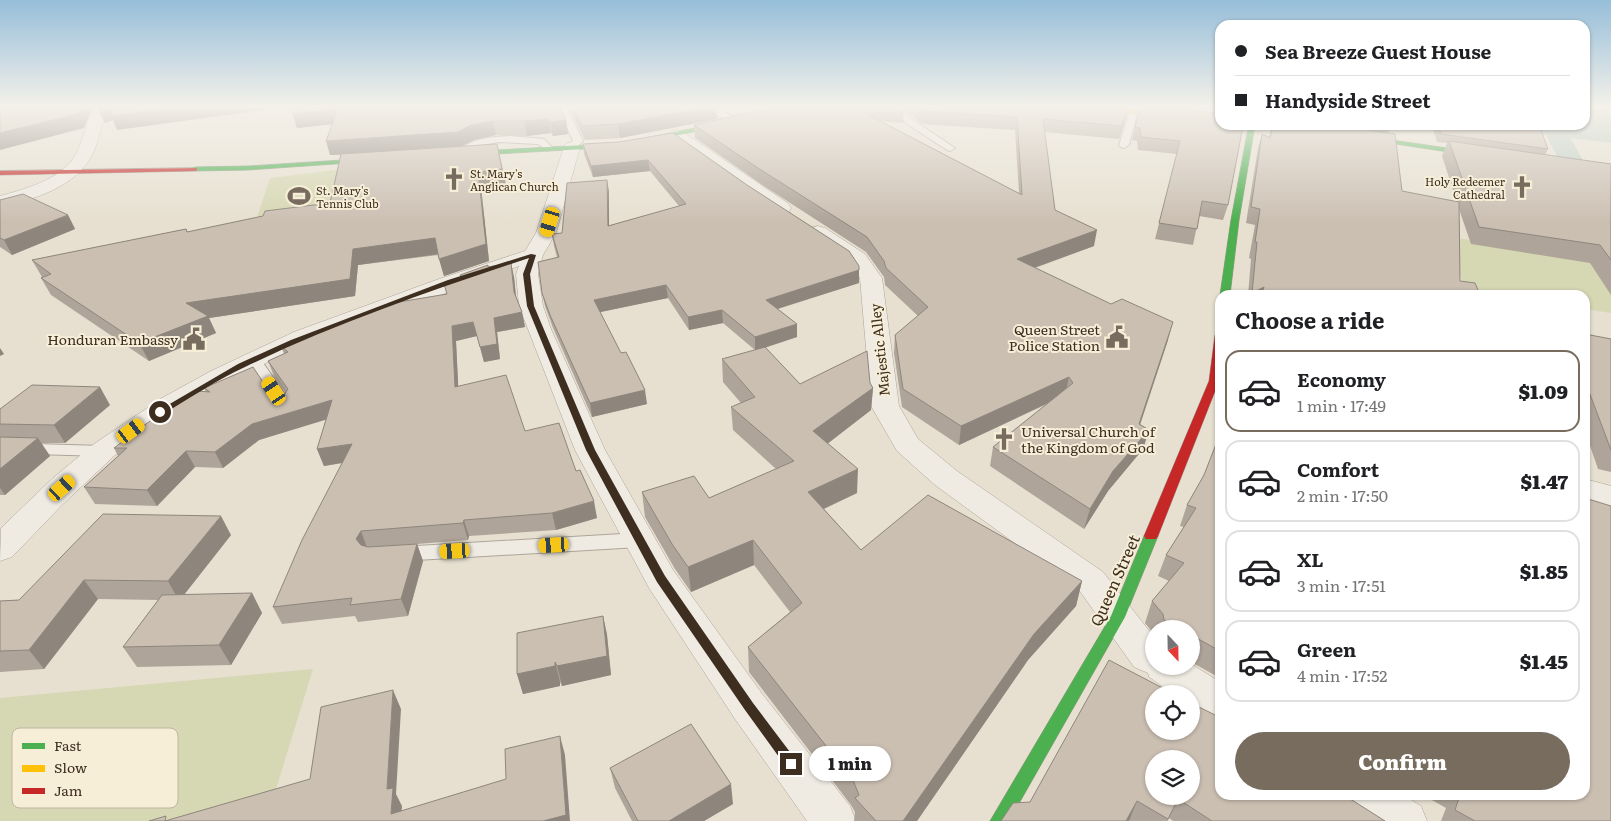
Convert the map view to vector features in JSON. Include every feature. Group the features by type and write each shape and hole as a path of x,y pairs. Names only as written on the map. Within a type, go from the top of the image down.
{"street":[{"path":"0,202 36,190 71,171 84,156 88,145"},
{"path":"458,154 612,145"},
{"name":"Majestic Alley","path":"691,145 754,190 858,258 871,278 885,406 907,445 946,478 1091,581 1145,653"},
{"path":"1226,290 1234,220 1248,145"},
{"path":"1415,145 1494,157"},
{"path":"572,147 546,233 533,255 526,274 526,284 531,306 539,329 590,450 661,579 749,707 834,821"},
{"path":"0,173 248,168 386,159"},
{"path":"0,549 35,512 103,451 145,421 190,393 293,342 450,282 533,255"},
{"name":"Queen Street","path":"998,821 1118,617 1215,387"},
{"path":"1590,490 1611,496"},
{"path":"1177,675 1215,700"},
{"path":"1372,800 1405,821"}],"lane":[{"path":"946,145 950,148"},
{"path":"254,360 285,406"},
{"path":"0,448 103,451"},
{"path":"385,555 639,540"}],"green space":[{"name":"St. Mary's Tennis Club","path":"343,169 328,214 255,223 270,178"},
{"path":"1450,237 1611,262 1611,313 1590,310 1590,290 1476,290 1464,288"},
{"path":"313,669 267,818 256,821 0,821 0,698"}],"building":[{"path":"497,145 502,169 478,172 486,244 439,259 435,238 353,249 350,279 186,303 208,316 139,343 41,278 51,274 32,260 186,229 187,232 263,216 265,211 330,203 341,154"},
{"path":"583,145 691,145 747,185 849,251 859,266 859,270 766,300 797,324 755,337 722,310 688,317 666,285 594,300 621,353 626,352 645,390 590,403 550,315 542,293 538,262 559,257 552,234 562,233 567,183 607,180 608,226 686,204 648,160 591,166"},
{"path":"724,145 927,145 1022,195 1019,145 1046,145 1055,210 1097,230 1017,259 1111,304 1122,299 1173,322 1139,424 1149,430 1113,471 1090,509 993,447 1073,383 1069,377 961,426 903,389 895,335 928,307 886,268 884,261 867,237"},
{"path":"1179,145 1239,145 1228,205 1202,201 1197,229 1159,223"},
{"path":"1260,145 1396,145 1402,191 1459,202 1460,281 1475,283 1478,290 1263,290 1264,287 1252,290 1257,242 1255,242 1260,209 1251,207"},
{"path":"1451,145 1479,145 1611,164 1611,260 1600,245 1479,227"},
{"path":"1522,145 1547,145 1548,149"},
{"path":"23,194 68,215 4,240 0,238 0,200"},
{"path":"511,263 514,292 522,312 494,318 497,344 480,347 473,322 452,326 455,387 506,375 525,431 559,423 576,471 580,470 594,501 552,513 464,520 463,523 361,531 356,539 361,545 368,547 417,544 401,599 350,605 352,598 273,607 302,540 352,444 317,449 332,400 252,424 215,452 186,451 147,490 84,487 127,448 114,448 178,400 197,391 210,392 204,388 253,367 271,394 284,395 288,389 268,361 288,352 281,346 393,303 447,294 444,284 461,277 460,275 488,265 488,267"},
{"path":"1590,335 1611,339 1611,450 1590,394"},
{"path":"765,347 800,384 867,351 870,383 873,388 813,431 858,469 808,492 861,550 928,495 1082,581 1034,634 903,821 876,821 855,798 859,795 853,780 748,647 802,603 753,540 688,567 672,544 642,492 694,476 709,498 794,461 731,407 755,397 722,359"},
{"path":"32,385 100,387 54,425 0,424 0,409"},
{"path":"0,437 38,438 0,469"},
{"path":"1215,447 1215,648 1200,640 1200,620 1164,620 1163,614 1152,601 1184,563 1166,555 1196,508 1187,505 1204,475"},
{"path":"1590,500 1611,506 1611,821 1475,821 1455,810 1458,800 1590,800"},
{"path":"103,514 221,516 168,581 84,580 29,650 0,651 0,601 19,600"},
{"path":"252,593 219,645 123,647 162,595"},
{"path":"603,616 607,656 557,666 555,662 555,666 517,674 517,633"},
{"path":"1109,660 1157,685 1145,685 1145,740 1200,740 1200,708 1215,715 1215,800 1352,800 1385,821 1212,821 1187,805 1200,805 1200,750 1145,750 1145,805 1175,805 1168,819 1137,801 1126,821 1001,821 1013,803 1030,802"},
{"path":"393,690 387,789 393,788 391,814 506,779 505,749 560,736 566,815 543,821 165,821 310,779 321,707"},
{"path":"691,724 731,784 669,821 638,821 610,768"},
{"path":"166,816 165,821 149,821"}],"waterway":[{"path":"1563,145 1579,174 1611,211"}],"traffic: fast":[{"path":"461,154 614,145"},
{"path":"1226,290 1235,220 1248,145"},
{"path":"1415,145 1481,155"},
{"path":"195,169 248,168 376,160"},
{"path":"999,821 1118,617 1151,536"}],"traffic: jam":[{"path":"0,173 195,169"},
{"path":"1151,536 1214,381 1215,373"}],"place":[{"name":"St. Mary's Anglican Church","path":"454,179"},
{"name":"Holy Redeemer Cathedral","path":"1522,187"},
{"name":"St. Mary's Tennis Club","path":"299,196"},
{"name":"Queen Street Police Station","path":"1117,337"},
{"name":"Honduran Embassy","path":"194,339"},
{"name":"Universal Church of the Kingdom of God","path":"1004,439"}],"route":[{"path":"160,412 190,393 240,366 293,342 450,282 533,255 526,274 526,284 531,306 590,450 661,579 749,707 791,764"}]}
